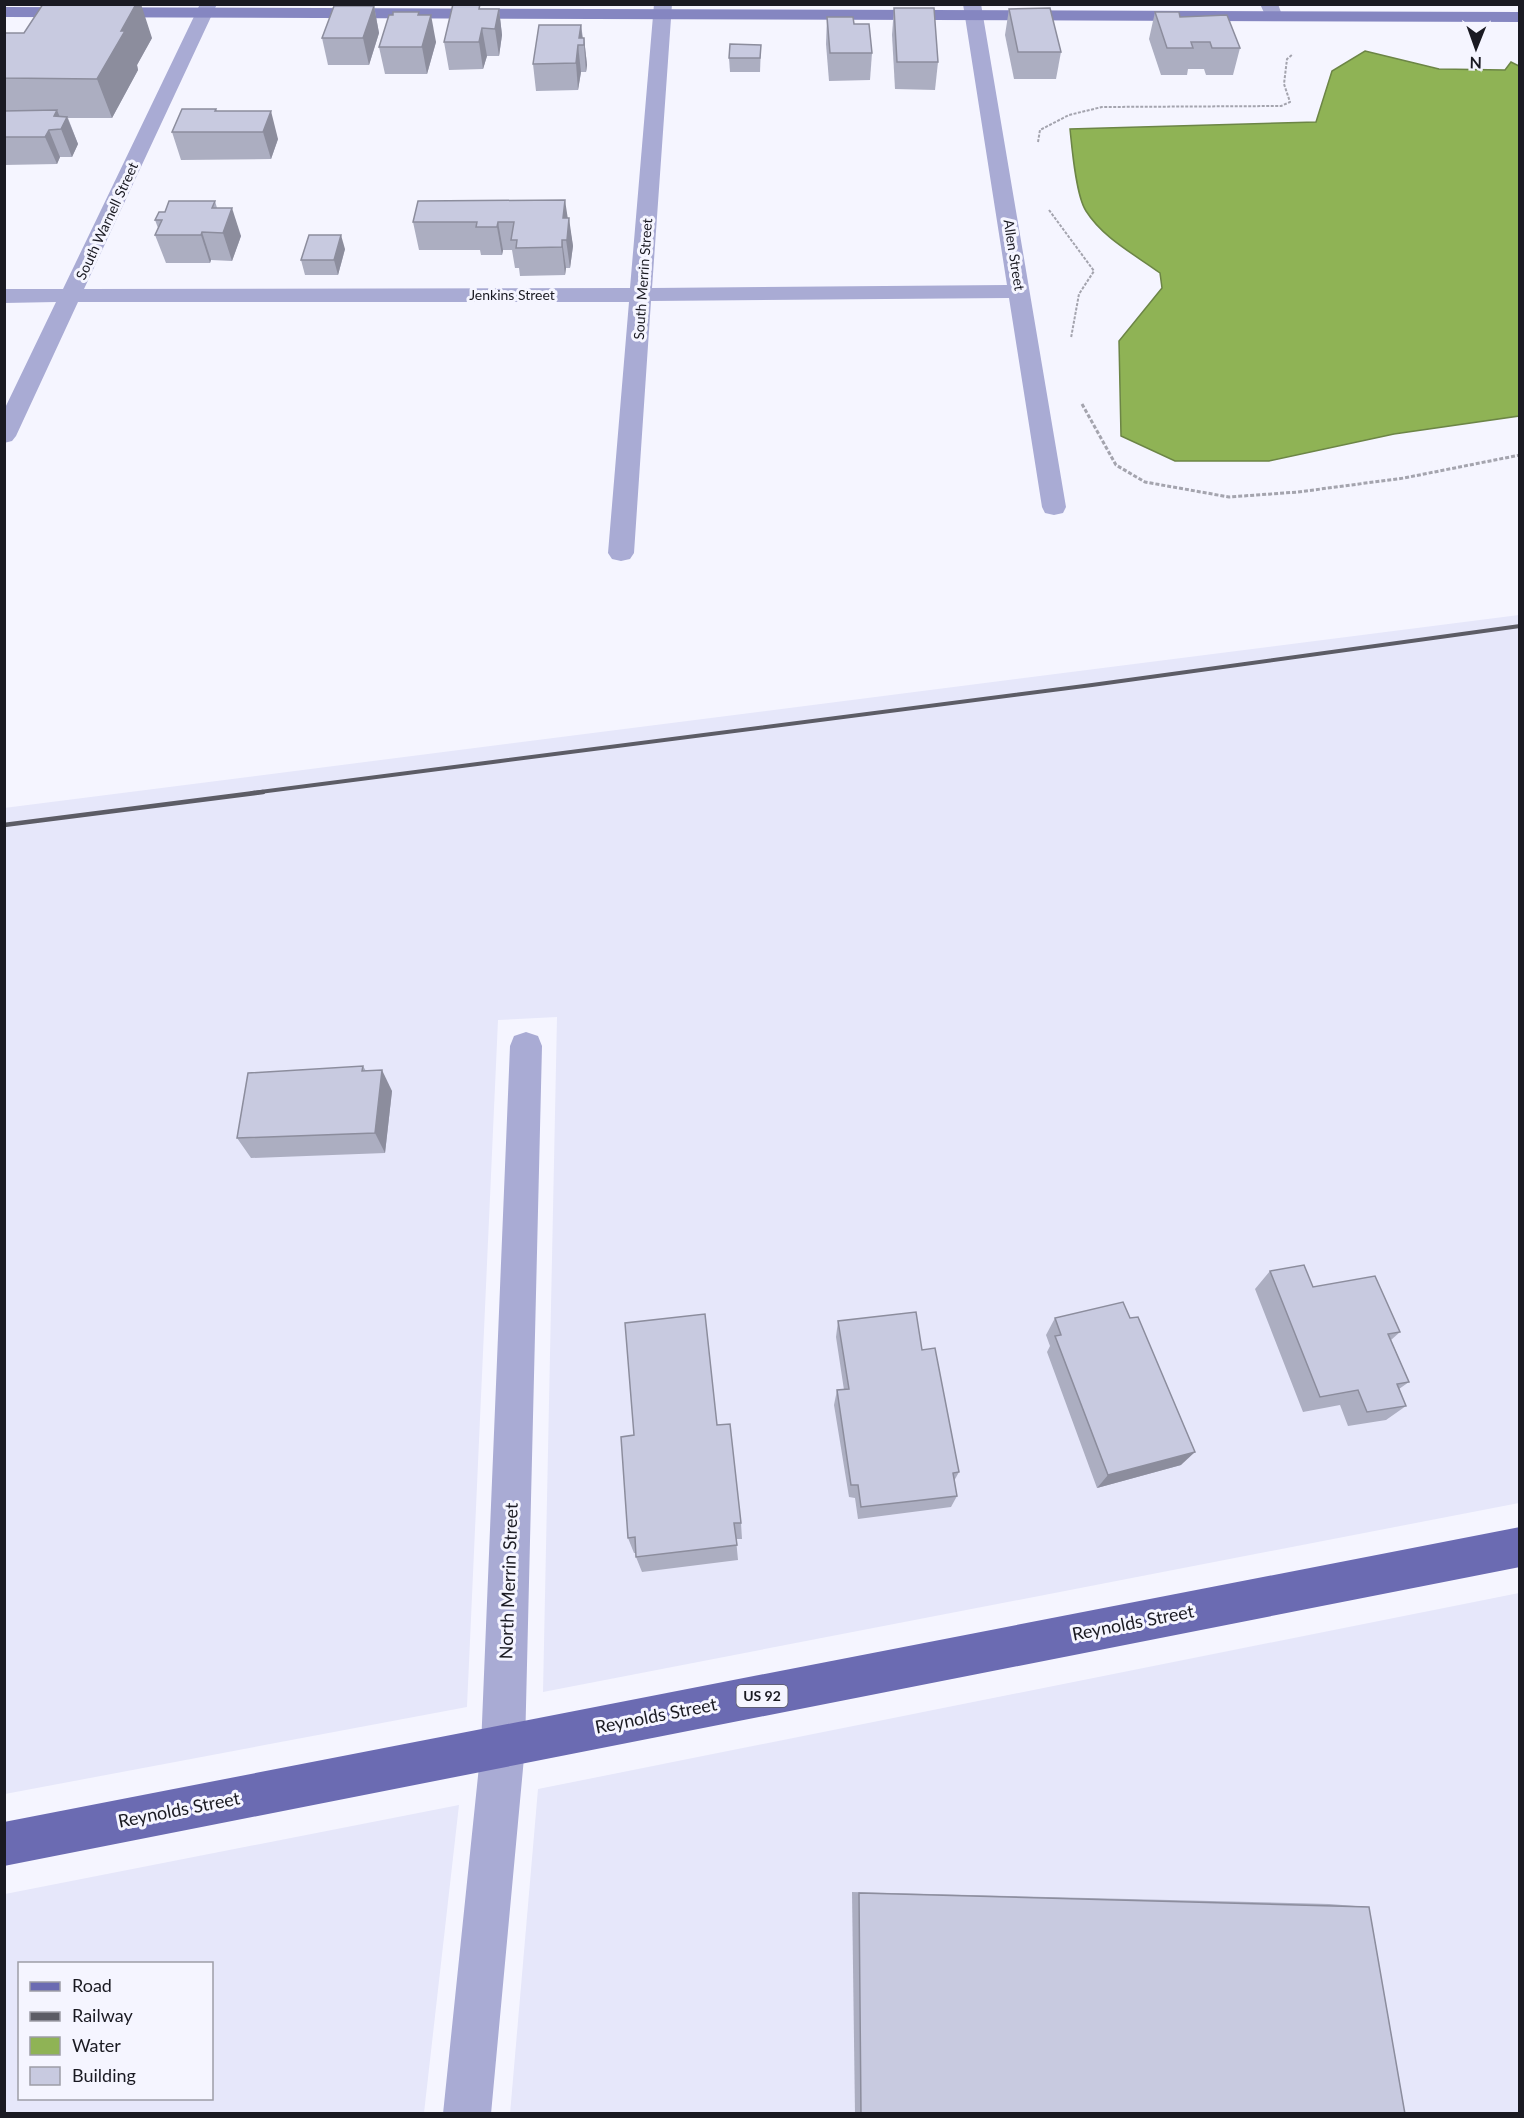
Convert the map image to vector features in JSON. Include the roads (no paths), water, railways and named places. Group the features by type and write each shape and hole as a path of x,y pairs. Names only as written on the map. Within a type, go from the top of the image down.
{"main road":[{"name":"Reynolds Street","path":"4,1844 1520,1547"}],"street":[{"path":"4,12 207,9 1271,10 1520,17"},
{"name":"South Warnell Street","path":"4,436 207,9"},
{"name":"South Merrin Street","path":"621,553 662,9"},
{"name":"Allen Street","path":"973,10 1054,507"},
{"name":"Jenkins Street","path":"4,296 642,295 1020,291"},
{"name":"North Merrin Street","path":"467,2114 503,1747 526,1046"}],"water":[{"path":"1365,51 1439,69 1505,70 1511,62 1519,66 1519,416 1394,434 1269,461 1175,461 1121,436 1119,341 1162,288 1160,273 1110,237 1086,211 1077,183 1070,129 1316,122 1332,71"}],"railway":[{"path":"252,793 1092,685 1520,626"},
{"path":"4,825 263,792"}]}
